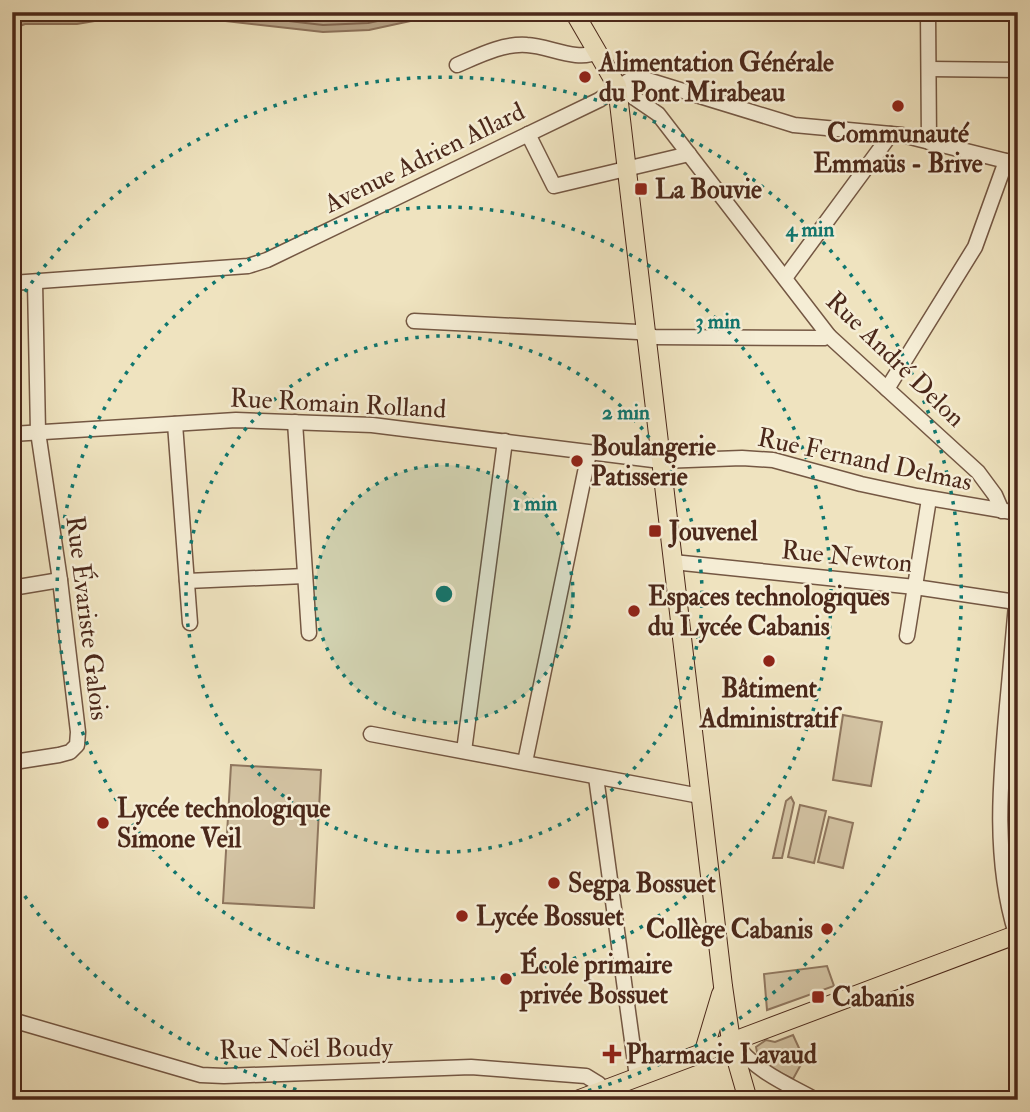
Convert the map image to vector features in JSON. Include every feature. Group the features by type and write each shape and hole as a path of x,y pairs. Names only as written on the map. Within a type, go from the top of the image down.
{"main road":[{"path":"578,13 617,86 723,986 731,1041 748,1100"},
{"path":"577,1100 1017,934"},
{"path":"704,1051 723,986"}],"street":[{"path":"928,12 929,142"},
{"path":"457,65 516,45 588,56 597,51"},
{"path":"929,69 1018,70"},
{"path":"617,86 633,78 641,78 794,125 891,134 1012,163 975,247 887,389"},
{"name":"Rue André Delon","path":"617,86 658,114 829,336 978,472 995,495 1002,511"},
{"name":"Avenue Adrien Allard","path":"12,283 248,267 598,100 617,86"},
{"path":"640,104 654,88 666,86"},
{"path":"528,134 554,186 689,155"},
{"path":"785,278 891,134"},
{"name":"Rue Évariste Galois","path":"15,762 70,752 77,745 77,719 60,580 38,432 35,282"},
{"path":"414,321 654,337 829,336"},
{"name":"Rue Romain Rolland","path":"12,434 236,420 295,422 397,427 661,461"},
{"path":"295,422 309,633"},
{"path":"175,424 190,623"},
{"path":"464,751 505,441"},
{"path":"525,762 589,453"},
{"name":"Rue Fernand Delmas","path":"661,461 742,458 773,460 929,499 1018,513"},
{"path":"905,630 929,499"},
{"name":"Rue Newton","path":"673,562 694,569 851,585 915,587 1016,602"},
{"path":"187,581 305,576"},
{"path":"12,588 60,580"},
{"path":"1017,934 1011,919 1000,840 999,790 1018,583"},
{"path":"371,734 701,796"},
{"path":"596,777 637,1077"},
{"name":"Rue Noël Boudy","path":"12,1020 201,1075 494,1067 586,1076 599,1084 601,1091"},
{"path":"731,1041 742,1055 759,1069 816,1100"}],"shaded area":[{"path":"843,715 882,722 871,786 833,780"},
{"path":"231,765 321,770 314,908 223,903"},
{"path":"791,797 794,803 782,858 773,858 786,801"},
{"path":"800,805 826,811 814,863 788,857"},
{"path":"829,817 853,823 843,868 818,862"},
{"path":"827,966 834,986 767,1010 764,974"},
{"path":"793,1035 804,1059 793,1079 765,1063 756,1047 766,1040 775,1042"}],"water":[{"path":"12,12 452,12 369,30 323,32 136,14 77,24 25,24 12,29"}],"place":[{"name":"Alimentation Générale du Pont Mirabeau","path":"585,77"},
{"name":"Communauté Emmaüs - Brive","path":"898,106"},
{"name":"La Bouvie","path":"641,189"},
{"name":"Boulangerie Patisserie","path":"577,461"},
{"name":"Jouvenel","path":"655,531"},
{"name":"Espaces technologiques du Lycée Cabanis","path":"634,611"},
{"name":"Bâtiment Administratif","path":"769,661"},
{"name":"Lycée technologique Simone Veil","path":"103,823"},
{"name":"Segpa Bossuet","path":"554,883"},
{"name":"Lycée Bossuet","path":"462,916"},
{"name":"Collège Cabanis","path":"827,929"},
{"name":"École primaire privée Bossuet","path":"506,979"},
{"name":"Cabanis","path":"818,997"},
{"name":"Pharmacie Lavaud","path":"612,1054"}]}
